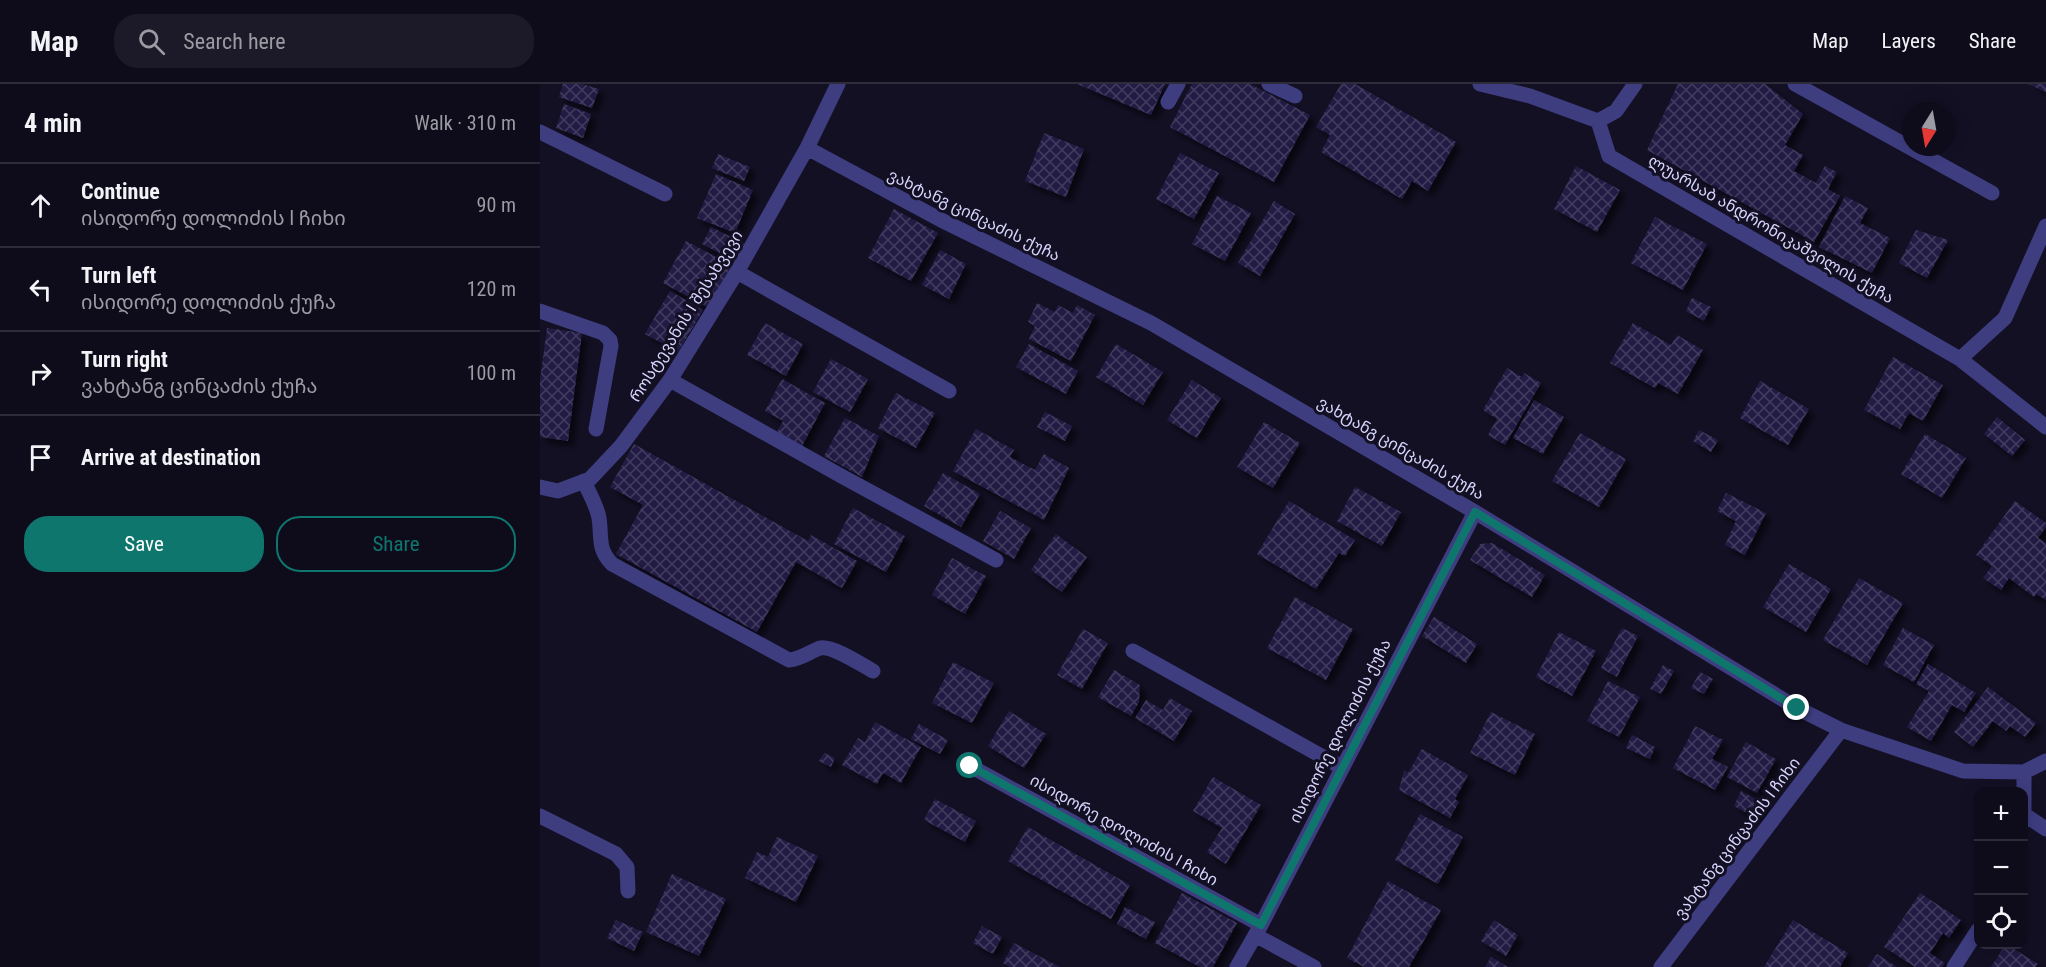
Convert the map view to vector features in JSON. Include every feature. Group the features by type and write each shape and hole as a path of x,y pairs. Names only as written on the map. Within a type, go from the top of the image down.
{"street":[{"path":"807,148 838,84"},
{"path":"1168,102 1178,84"},
{"path":"1269,84 1295,96"},
{"path":"1480,84 1532,90 1598,121 1616,111 1635,84"},
{"path":"1795,84 1992,193"},
{"name":"ლუარსაბ ანდრონიკაშვილის ქუჩა","path":"1598,121 1609,156 1960,359 2046,427"},
{"path":"540,132 665,194"},
{"name":"როსტევანის I შესახვევი","path":"540,487 558,491 590,479 621,446 670,380 737,272 807,148"},
{"name":"ვახტანგ ცინცაძის ქუჩა","path":"807,148 941,220 1150,323 1475,512 1787,702 1841,730 1963,771 2024,772 2046,761"},
{"path":"1960,359 2005,318 2046,226"},
{"path":"737,272 949,391"},
{"path":"540,311 603,333 610,340 611,346 596,429"},
{"path":"670,380 996,560"},
{"path":"584,481 599,516 604,556 612,564 789,660 797,659 823,647 832,649 873,671"},
{"name":"ისიდორე დოლიძის ქუჩა","path":"1237,967 1475,512"},
{"path":"1133,651 1341,767"},
{"name":"ვახტანგ ცინცაძის I ჩიხი","path":"1661,967 1841,730"},
{"name":"ისიდორე დოლიძის I ჩიხი","path":"970,766 1258,930 1314,967"},
{"path":"2024,772 2024,787"},
{"path":"540,816 616,854 627,867 628,891"},
{"path":"2028,820 2046,829"},
{"path":"1954,967 1974,936"}],"building":[{"path":"563,84 582,84 599,89 592,108 559,97"},
{"path":"1077,84 1165,84 1151,115"},
{"path":"1192,84 1250,84 1310,115 1274,182 1170,127"},
{"path":"1341,84 1355,84 1456,142 1428,191 1412,181 1402,199 1321,152 1330,135 1316,127"},
{"path":"1678,84 1765,84 1803,114 1785,145 1803,155 1794,171 1816,183 1825,166 1837,172 1828,189 1840,196 1814,242 1647,150"},
{"path":"2028,84 2046,84 2046,92"},
{"path":"564,104 591,114 583,138 556,128"},
{"path":"1044,133 1084,149 1066,197 1025,181"},
{"path":"1180,153 1219,173 1194,219 1156,199"},
{"path":"718,154 750,167 744,181 712,168"},
{"path":"1576,166 1620,190 1597,232 1554,209"},
{"path":"716,174 753,190 735,233 697,218"},
{"path":"1217,196 1251,213 1225,261 1192,244"},
{"path":"1845,196 1868,208 1860,223 1890,238 1872,273 1819,247"},
{"path":"1274,201 1295,214 1260,276 1238,263"},
{"path":"894,209 938,233 911,281 868,258"},
{"path":"1655,217 1707,244 1683,290 1631,263"},
{"path":"711,227 747,245 737,262 702,244"},
{"path":"1916,230 1948,240 1927,278 1899,263"},
{"path":"686,241 733,266 709,308 663,283"},
{"path":"940,250 966,264 949,299 922,285"},
{"path":"670,291 703,310 678,352 645,334"},
{"path":"1692,298 1711,307 1704,321 1686,311"},
{"path":"1037,303 1055,312 1058,305 1073,313 1077,305 1095,315 1071,361 1029,339 1035,326 1028,322"},
{"path":"765,323 803,344 786,376 747,355"},
{"path":"1633,323 1671,345 1677,335 1703,350 1678,394 1658,383 1655,388 1610,363"},
{"path":"547,328 582,333 568,441 540,437 540,380"},
{"path":"1029,344 1078,371 1066,394 1016,367"},
{"path":"1116,344 1163,372 1143,405 1096,377"},
{"path":"1893,357 1943,385 1923,421 1909,413 1900,429 1864,410"},
{"path":"831,359 868,379 850,412 813,392"},
{"path":"1507,368 1522,377 1524,373 1541,383 1505,445 1488,435 1497,419 1483,410"},
{"path":"782,379 825,403 802,446 777,432 783,421 765,411"},
{"path":"1192,380 1221,398 1197,438 1167,420"},
{"path":"1760,381 1809,409 1788,445 1740,418"},
{"path":"896,393 935,413 916,448 878,428"},
{"path":"1534,400 1564,417 1543,454 1513,438"},
{"path":"1045,412 1072,426 1065,441 1037,427"},
{"path":"1997,417 2025,440 2012,456 1984,434"},
{"path":"845,418 879,436 862,477 824,456"},
{"path":"1264,422 1300,443 1273,488 1237,467"},
{"path":"976,429 1014,450 1010,457 1035,470 1044,454 1069,468 1044,520 953,471"},
{"path":"1699,430 1718,440 1711,452 1693,441"},
{"path":"1580,433 1626,459 1599,507 1552,481"},
{"path":"1925,434 1966,458 1942,498 1901,474"},
{"path":"634,444 808,541 811,535 857,561 842,588 796,562 757,632 616,554 643,505 610,487"},
{"path":"943,473 980,494 961,527 924,506"},
{"path":"1355,487 1401,512 1382,546 1337,521"},
{"path":"1726,493 1766,513 1745,555 1725,545 1736,521 1717,511"},
{"path":"1289,501 1355,540 1345,556 1339,553 1316,589 1257,554"},
{"path":"2015,501 2046,523 2046,527 2038,538 2046,543 2046,600 2036,594 2034,597 2009,578 2001,590 1983,578 1992,566 1976,555"},
{"path":"853,508 905,536 886,572 834,544"},
{"path":"1000,511 1031,528 1014,559 983,541"},
{"path":"1056,534 1087,557 1062,592 1031,570"},
{"path":"1492,543 1545,575 1532,597 1470,560 1480,544"},
{"path":"952,558 986,576 965,614 932,595"},
{"path":"1789,564 1831,589 1806,632 1763,607"},
{"path":"1859,578 1903,603 1867,665 1823,640"},
{"path":"1295,597 1353,629 1326,680 1267,648"},
{"path":"1434,617 1477,644 1466,663 1422,636"},
{"path":"1622,628 1638,636 1617,677 1601,668"},
{"path":"1903,628 1934,645 1914,682 1883,665"},
{"path":"1083,629 1108,643 1082,689 1057,675"},
{"path":"1559,632 1596,651 1572,696 1536,677"},
{"path":"953,662 994,683 972,723 932,703"},
{"path":"1928,664 1976,693 1964,712 1952,705 1931,741 1907,727 1929,691 1916,684"},
{"path":"1663,665 1674,671 1661,694 1650,689"},
{"path":"1114,670 1140,685 1139,702 1131,716 1098,697"},
{"path":"1700,672 1713,679 1704,694 1691,688"},
{"path":"1608,681 1640,697 1619,737 1587,721"},
{"path":"1988,687 2036,723 2025,737 2010,726 2006,731 1993,721 1973,747 1954,732"},
{"path":"1170,698 1192,711 1174,741 1135,718 1146,700 1163,710"},
{"path":"1009,711 1046,734 1024,768 988,746"},
{"path":"1491,712 1535,734 1515,775 1470,753"},
{"path":"875,722 921,747 901,783 883,773 877,784 842,765 858,738 865,742"},
{"path":"919,724 948,740 940,754 911,739"},
{"path":"1695,726 1723,740 1712,759 1728,767 1715,790 1673,768"},
{"path":"1632,735 1655,747 1650,759 1626,748"},
{"path":"1746,742 1776,759 1757,793 1727,777"},
{"path":"1422,749 1468,775 1455,799 1459,802 1450,818 1399,790 1404,770 1408,773"},
{"path":"824,753 835,758 831,767 819,761"},
{"path":"1213,777 1261,805 1226,864 1207,852 1222,828 1193,811"},
{"path":"1741,791 1763,803 1756,818 1734,806"},
{"path":"935,799 976,821 965,842 924,820"},
{"path":"1420,814 1463,837 1438,884 1395,860"},
{"path":"1028,827 1130,885 1111,919 1008,861"},
{"path":"777,837 818,856 796,902 745,878 757,852 768,857"},
{"path":"672,874 726,899 699,956 646,932"},
{"path":"1388,881 1441,910 1409,967 1364,967 1347,958"},
{"path":"1182,893 1237,923 1213,967 1200,967 1155,943"},
{"path":"1920,893 1961,920 1949,938 1943,933 1930,953 1945,963 1942,967 1915,967 1884,947"},
{"path":"1125,907 1155,922 1146,939 1117,924"},
{"path":"616,920 643,932 634,951 607,938"},
{"path":"1494,920 1518,935 1506,956 1481,941"},
{"path":"1793,920 1848,953 1840,967 1764,967"},
{"path":"982,926 1002,937 993,954 973,943"},
{"path":"1014,943 1060,967 1010,967 1003,963"},
{"path":"2003,949 2014,949 2038,964 2036,967 1991,967"},
{"path":"1877,954 1897,967 1868,967"},
{"path":"1491,957 1508,967 1485,967"}],"route":[{"path":"970,766 1261,925 1475,512 1797,708"}]}
